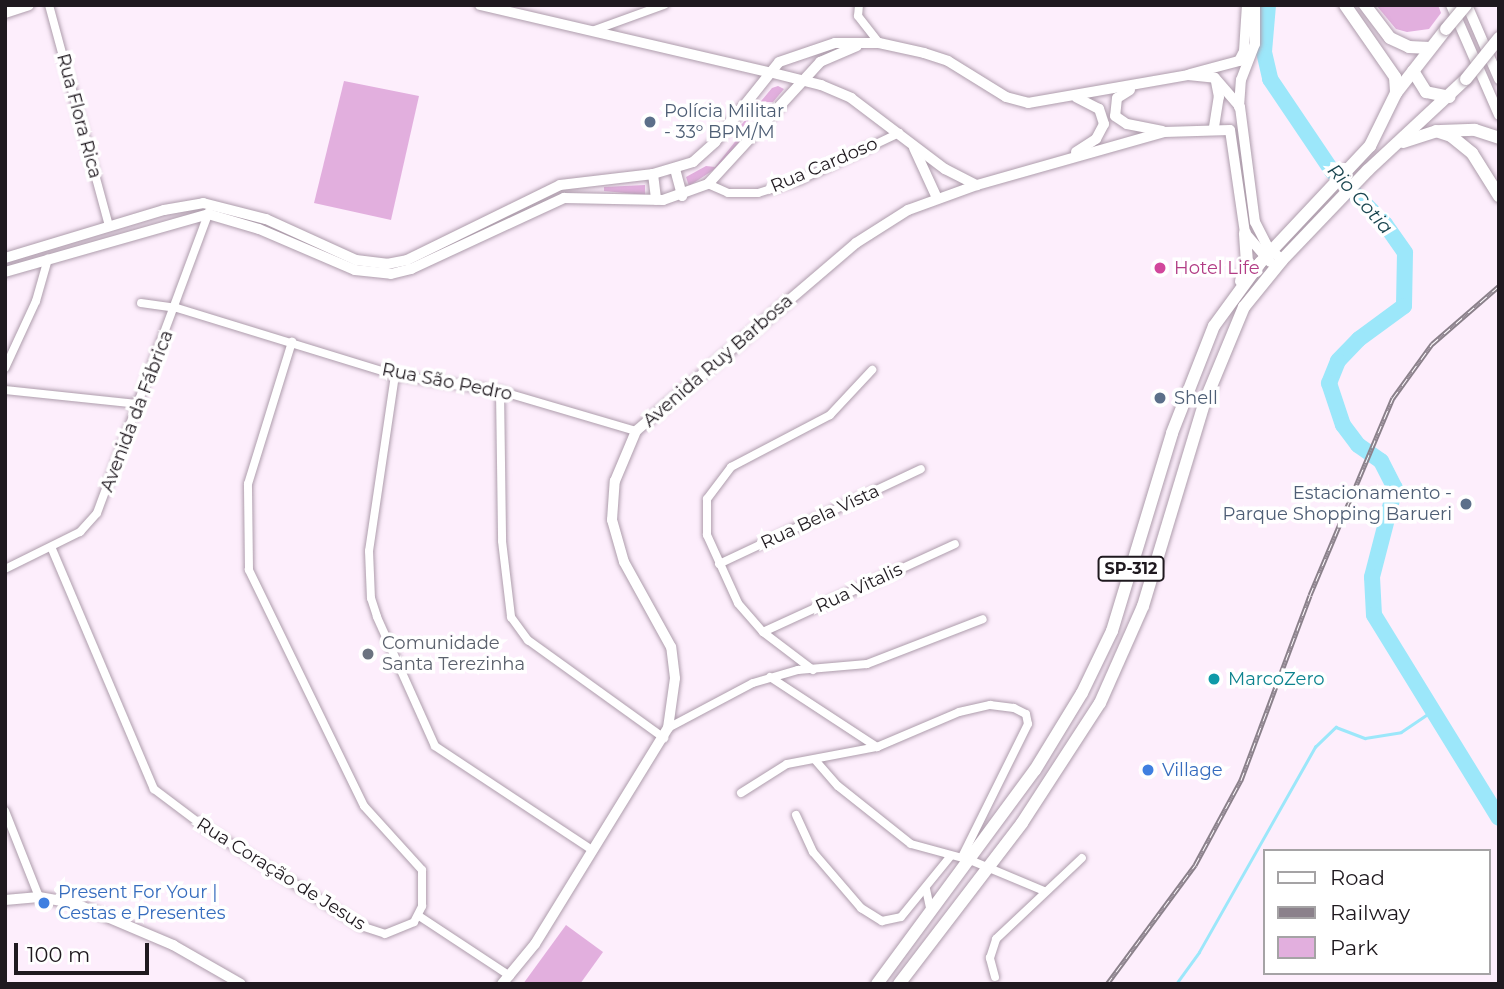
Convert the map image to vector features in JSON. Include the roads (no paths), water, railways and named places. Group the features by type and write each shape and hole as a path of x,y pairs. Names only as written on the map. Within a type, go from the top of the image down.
{"main road":[{"path":"1345,5 1395,76 1396,93"},
{"path":"1365,5 1391,38 1409,47 1430,48"},
{"path":"1451,5 1499,115"},
{"path":"1466,5 1499,79"},
{"name":"SP-312","path":"877,984 1050,747 1102,653 1195,367 1238,289 1370,146 1396,93 1466,5"},
{"name":"SP-312","path":"899,984 1048,786 1112,678 1143,606 1220,360 1244,307 1278,263 1368,170 1449,97 1499,38"},
{"path":"5,258 178,206 266,219 356,260 387,264 449,242 560,185 676,169 715,142 769,72 806,49 835,43 873,43 948,61 1016,102 1073,97 1188,75 1215,78 1240,107 1255,222 1268,254"},
{"path":"5,272 210,209 355,270 391,274 433,261 564,198 656,200 682,196 708,184 802,81 833,54 873,43"},
{"path":"1413,71 1426,92 1449,97"},
{"path":"769,72 851,98 960,179 977,185"},
{"path":"1215,78 1215,122 1230,130 1245,233 1247,263 1238,289"},
{"path":"1156,81 1117,98 1115,116 1127,124 1164,132"},
{"path":"1068,158 1096,139 1104,124 1099,108 1073,97"},
{"name":"Avenida Ruy Barbosa","path":"977,185 1164,132 1215,122 1240,107"},
{"path":"1393,146 1436,131 1475,130 1499,138"},
{"path":"1436,131 1451,136 1472,153 1499,196"},
{"path":"676,169 682,196"},
{"path":"653,174 656,200"},
{"path":"1245,233 1278,263"}],"street":[{"path":"5,13 29,5"},
{"name":"Rua Flora Rica","path":"49,5 109,226"},
{"path":"589,32 663,5"},
{"path":"859,5 858,16 873,43"},
{"path":"1188,75 1239,61 1244,51 1247,5"},
{"path":"1240,107 1241,80 1255,44 1255,5"},
{"path":"483,6 769,72"},
{"name":"Rua Cardoso","path":"708,184 728,193 758,193 800,180 900,133"},
{"path":"910,142 925,163 937,198"},
{"name":"Avenida Ruy Barbosa","path":"502,984 510,976 666,733 675,678 673,655 624,562 612,520 615,481 636,431 856,243 908,210 977,185"},
{"name":"Avenida da Fábrica","path":"5,569 52,549 80,532 97,513 177,308 210,209"},
{"path":"5,368 36,301 48,259"},
{"name":"Rua São Pedro","path":"141,303 177,308 395,375 500,391 636,431"},
{"path":"292,342 248,484 250,570 364,806 422,870 419,916 510,976"},
{"path":"813,670 746,616 707,535 705,513 721,476 742,460 830,415 872,370"},
{"path":"395,375 369,551 371,598 377,617 435,746 592,850"},
{"path":"5,390 139,404"},
{"path":"500,391 502,541 511,617 528,640 666,733 770,677 867,664 984,619"},
{"name":"Rua Bela Vista","path":"719,564 920,469"},
{"name":"Rua Vitalis","path":"763,632 955,544"},
{"name":"Rua Coração de Jesus","path":"52,549 155,789 207,829 361,926 396,933 419,916"},
{"path":"770,677 877,747"},
{"path":"741,793 787,764 816,761 877,747 977,707 1014,708 1026,714 1028,724 966,859"},
{"path":"816,761 896,834 911,844 950,857 966,859 1044,891"},
{"path":"5,811 39,897"},
{"path":"796,815 813,852 874,918 896,920 926,889 950,857"},
{"path":"995,977 990,958 996,939 1082,858"},
{"path":"926,889 932,912"},
{"path":"5,900 39,897 66,900 113,918 210,963 241,984"}],"waterway":[{"name":"Rio Cotia","path":"1268,5 1264,52 1270,79 1332,171 1385,224 1405,253 1404,306 1359,339 1338,361 1329,383 1343,425 1358,445 1381,461 1395,488 1372,577 1374,615 1499,818"},
{"path":"1176,984 1199,952 1315,747 1336,727 1365,738 1401,732 1432,711"}],"railway":[{"path":"1107,984 1195,865 1241,780 1310,595 1393,398 1432,344 1499,286"}],"place":[{"name":"Polícia Militar - 33º BPM/M","path":"650,122"},
{"name":"Hotel Life","path":"1160,268"},
{"name":"Shell","path":"1160,398"},
{"name":"Estacionamento - Parque Shopping Barueri","path":"1466,504"},
{"name":"Comunidade Santa Terezinha","path":"368,654"},
{"name":"MarcoZero","path":"1214,679"},
{"name":"Village","path":"1148,770"},
{"name":"Present For Your | Cestas e Presentes","path":"44,903"}]}
